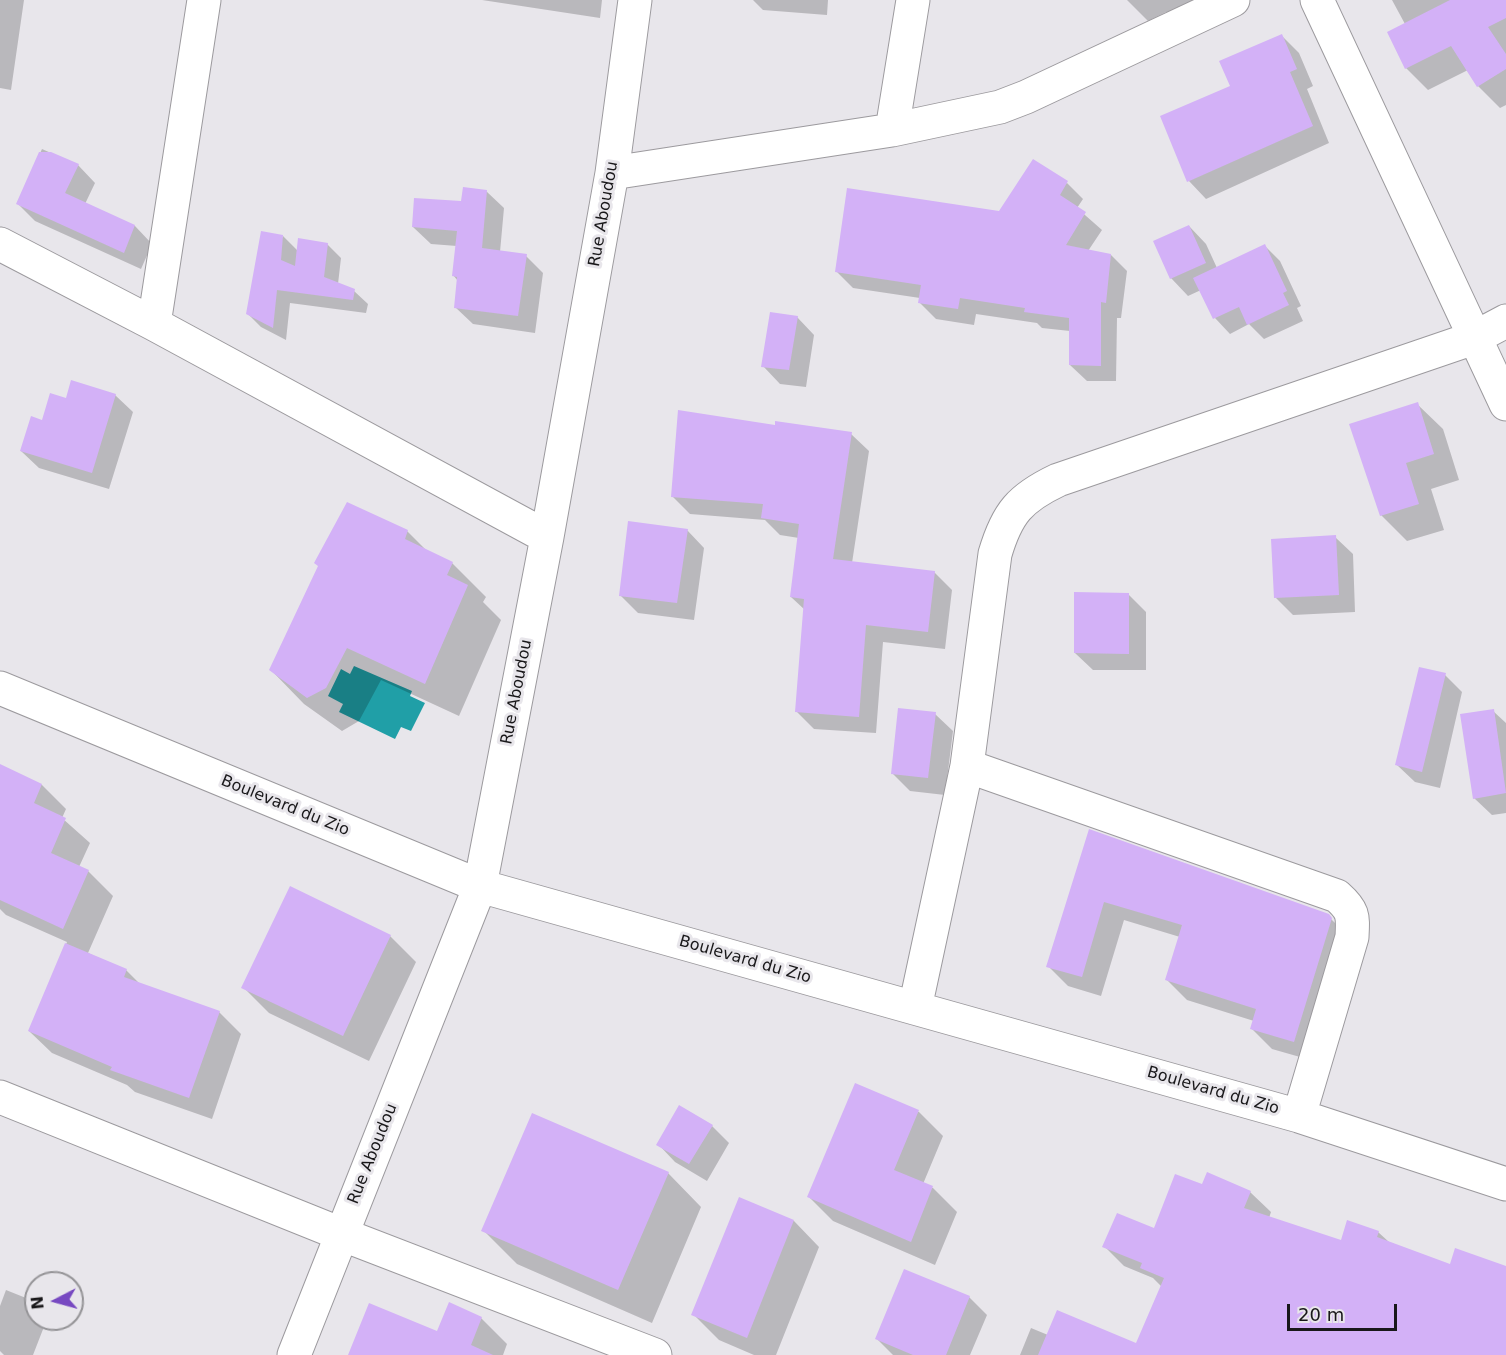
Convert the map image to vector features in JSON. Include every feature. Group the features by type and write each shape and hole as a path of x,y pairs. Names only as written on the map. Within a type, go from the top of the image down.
{"street":[{"path":"154,324 204,0"},
{"name":"Rue Aboudou","path":"294,1355 480,886 547,537 612,173 635,0"},
{"path":"892,130 913,0"},
{"path":"612,173 892,130 1000,107 1233,0"},
{"path":"1317,0 1506,404"},
{"path":"0,244 154,324 547,537"},
{"path":"915,1008 967,766 995,554 1002,529 1016,507 1035,491 1058,480 1474,338 1506,321"},
{"name":"Boulevard du Zio","path":"0,688 480,886 1299,1116 1506,1184"},
{"path":"967,766 1337,896 1349,906 1353,919 1352,937 1299,1116"},
{"path":"0,1097 341,1234 655,1355"}],"water":[{"path":"354,666 412,691 410,696 425,703 411,731 401,727 395,739 339,712 343,704 328,696 341,669 350,674"}],"building":[{"path":"1450,0 1506,0 1506,18 1488,27 1506,54 1506,69 1477,87 1451,46 1405,69 1387,32"},
{"path":"1282,34 1297,69 1290,72 1313,126 1187,182 1160,116 1230,86 1219,61"},
{"path":"39,152 51,152 79,164 65,193 135,225 124,253 16,204"},
{"path":"1033,159 1068,181 1060,195 1086,212 1066,245 1111,254 1106,303 1101,302 1101,366 1069,365 1069,318 1024,312 1025,308 960,298 958,309 918,303 921,285 835,272 847,188 999,211"},
{"path":"463,187 487,190 482,248 527,254 518,316 454,308 457,277 452,276 457,231 412,227 414,198 461,201"},
{"path":"1189,225 1206,263 1170,279 1153,241"},
{"path":"261,231 283,235 281,260 295,266 298,238 328,243 324,277 355,289 353,300 277,290 273,328 246,314"},
{"path":"1265,244 1287,291 1283,293 1289,305 1247,325 1239,307 1213,319 1193,278"},
{"path":"770,312 798,316 789,370 761,367"},
{"path":"71,380 116,394 92,473 20,451 31,416 42,420 50,393 66,398"},
{"path":"1418,402 1434,454 1406,463 1419,504 1380,516 1349,424"},
{"path":"678,410 775,425 775,421 852,432 833,559 935,571 928,632 866,625 859,717 795,712 804,599 790,597 799,524 761,518 763,504 671,497"},
{"path":"347,502 408,530 405,539 453,562 447,575 468,585 425,684 347,648 326,688 307,698 269,670 318,566 314,563"},
{"path":"628,521 688,529 677,603 619,596"},
{"path":"1336,535 1339,595 1274,598 1271,539"},
{"path":"1074,592 1129,593 1129,654 1074,653"},
{"path":"1419,667 1446,673 1422,772 1395,765"},
{"path":"898,708 936,712 928,778 891,774"},
{"path":"1494,709 1506,793 1473,799 1460,714"},
{"path":"0,764 42,784 34,803 66,818 51,853 89,870 63,929 0,900"},
{"path":"1089,829 1329,914 1332,918 1294,1042 1250,1029 1256,1009 1165,980 1182,925 1104,902 1082,977 1046,967"},
{"path":"290,886 391,935 343,1036 241,988"},
{"path":"65,943 127,969 124,977 220,1011 189,1098 110,1070 112,1067 28,1031"},
{"path":"855,1083 919,1110 894,1170 933,1186 911,1242 807,1197"},
{"path":"679,1105 713,1125 689,1164 656,1145"},
{"path":"532,1113 669,1172 618,1290 481,1231"},
{"path":"1207,1172 1251,1191 1244,1208 1341,1240 1347,1220 1379,1231 1377,1237 1450,1264 1455,1248 1506,1266 1506,1355 1038,1355 1057,1310 1136,1343 1164,1278 1140,1268 1142,1263 1102,1247 1117,1213 1154,1228 1175,1174 1202,1184"},
{"path":"739,1197 794,1220 747,1338 691,1315"},
{"path":"904,1269 970,1296 946,1355 913,1355 875,1339"},
{"path":"449,1302 482,1317 471,1345 493,1355 348,1355 369,1303 437,1331"}]}
